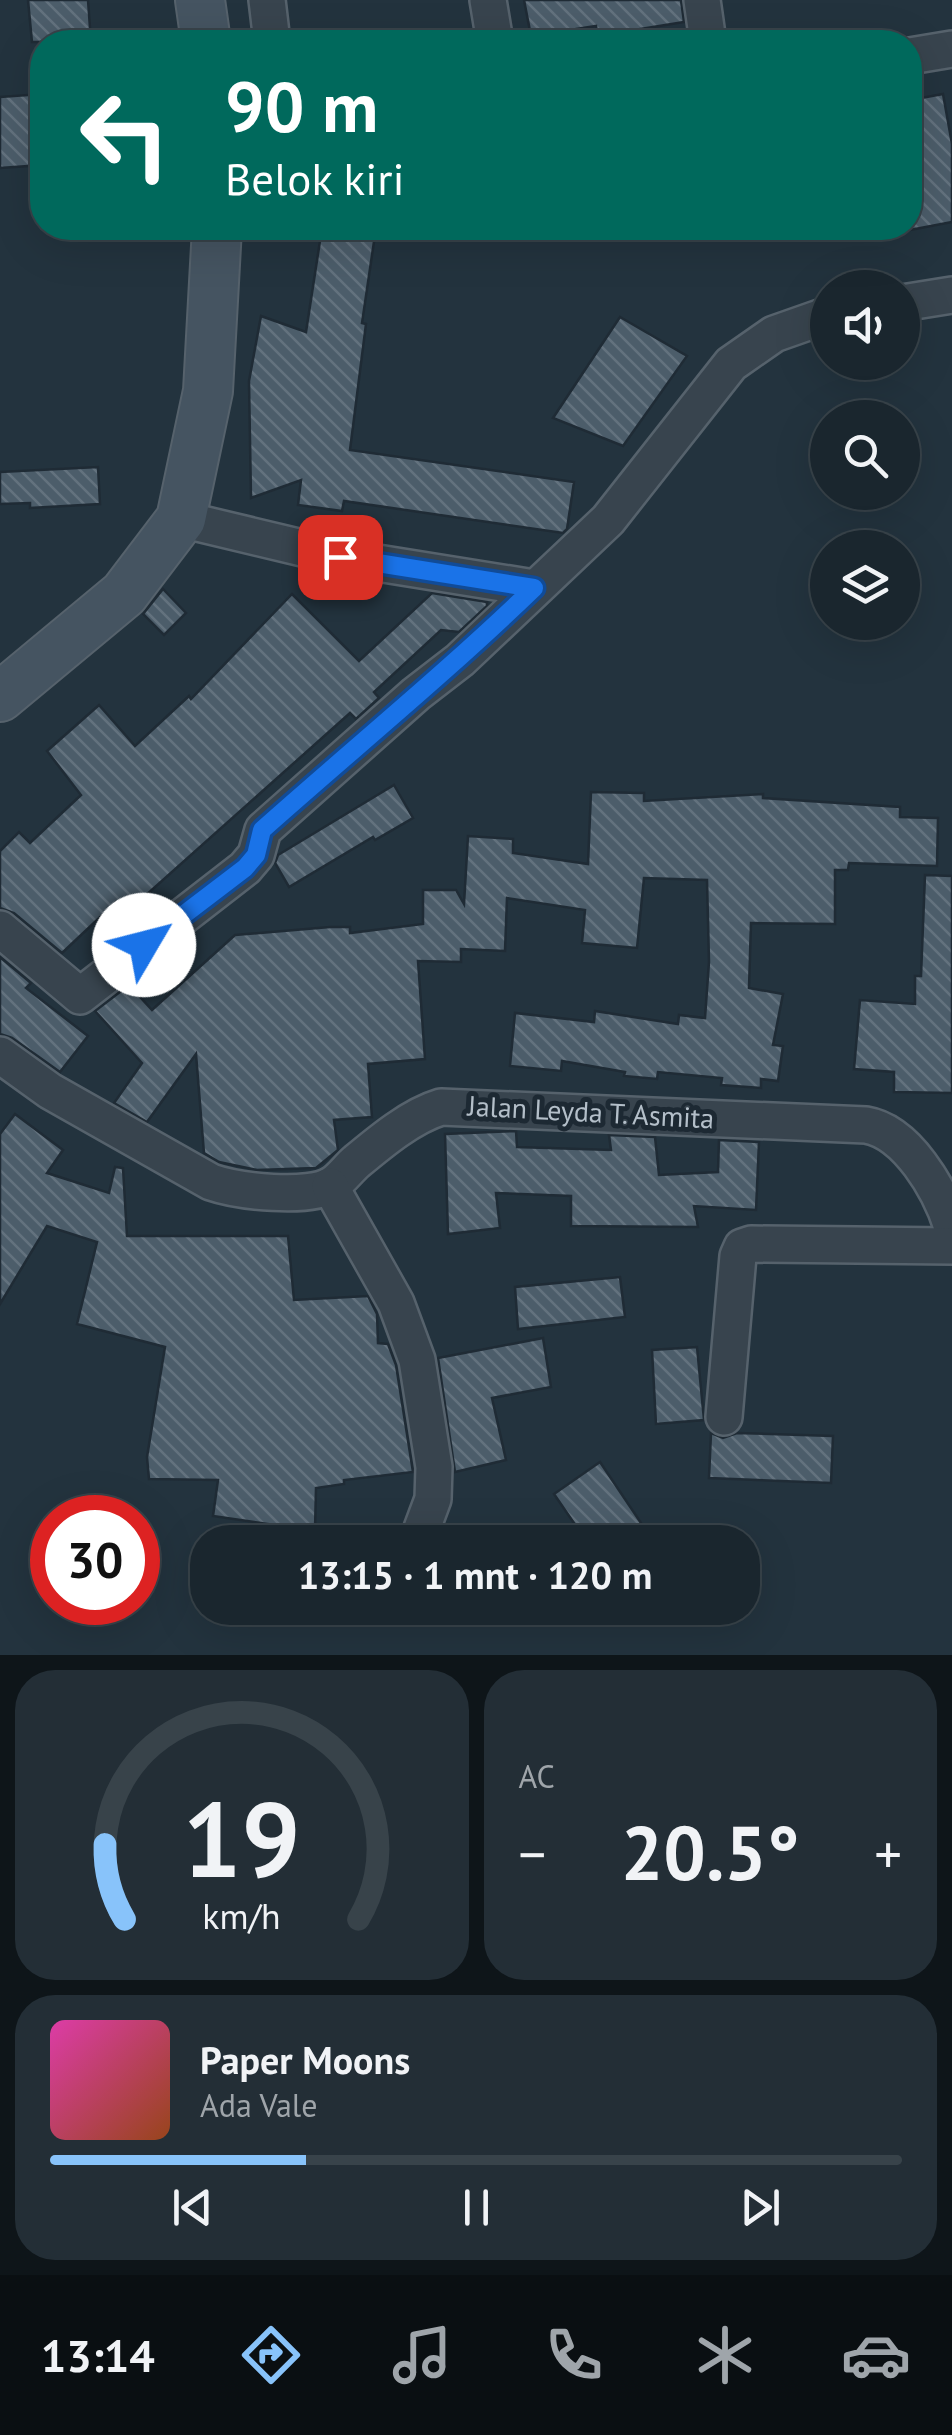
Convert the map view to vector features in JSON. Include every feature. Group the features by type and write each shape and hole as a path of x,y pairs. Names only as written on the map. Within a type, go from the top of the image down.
{"main road":[{"path":"200,0 204,30"},
{"path":"0,697 124,594 180,519 208,392 217,240"}],"street":[{"path":"266,0 270,30"},
{"path":"488,0 493,30"},
{"path":"702,0 706,30"},
{"path":"922,54 952,48"},
{"path":"920,300 952,295"},
{"path":"0,929 80,996 245,868 256,855 262,830 460,660 608,520 732,364 774,334 810,321"},
{"path":"180,519 340,557 534,588"},
{"path":"0,1055 50,1091 211,1182 236,1191 259,1192 330,1186 396,1303 417,1360 434,1467 433,1499 423,1525"},
{"name":"Jalan Leyda T. Asmita","path":"330,1186 358,1160 429,1110 441,1106 866,1125 882,1128 912,1156 952,1226"},
{"path":"724,1417 738,1256 742,1247 952,1246"}],"building":[{"path":"28,0 88,0 90,30 31,30"},
{"path":"524,0 681,0 684,22 634,30 596,30 596,26 530,30"},
{"path":"943,94 952,144 952,222 922,228 922,98"},
{"path":"30,95 30,166 0,168 0,97"},
{"path":"320,240 374,240 350,450 574,482 567,529 563,533 344,501 342,511 298,505 301,480 251,498 249,381 261,316 306,332"},
{"path":"620,317 687,356 623,446 553,418"},
{"path":"98,467 100,504 30,508 30,503 0,504 0,472"},
{"path":"163,589 186,613 164,635 143,614"},
{"path":"432,593 487,602 487,606 459,632 441,630 374,692 379,698 356,719 350,713 126,913 116,902 62,953 14,913 0,908 0,851 19,832 30,843 81,795 47,751 99,705 135,746 189,696 191,699 292,594 359,661"},
{"path":"394,785 413,818 289,887 275,863 278,855"},
{"path":"591,792 644,793 644,801 763,794 763,798 900,807 900,817 938,818 937,866 849,863 848,870 835,870 835,924 751,923 749,988 783,994 773,1045 783,1046 778,1081 761,1079 761,1088 721,1085 722,1078 658,1072 657,1079 624,1076 625,1072 562,1061 561,1071 510,1066 515,1013 594,1022 595,1011 678,1024 679,1015 705,1018 709,962 707,880 644,878 637,948 582,943 585,910 507,898 505,951 461,949 461,962 418,961 425,1059 368,1064 372,1117 334,1120 338,1150 316,1168 257,1170 219,1162 204,1153 196,1054 147,1122 114,1103 142,1063 95,1011 129,985 152,1010 235,935 330,927 350,927 350,933 423,924 423,890 456,890 464,904 468,836 513,839 513,853 588,864"},
{"path":"925,875 952,876 952,1093 894,1092 894,1072 854,1069 860,1000 915,1004 915,976 921,976"},
{"path":"0,957 31,983 26,988 88,1036 60,1072 12,1038 0,1034"},
{"path":"15,1114 63,1150 47,1173 109,1193 115,1167 123,1168 127,1236 288,1236 294,1300 368,1296 377,1314 378,1343 388,1344 396,1365 413,1472 344,1480 344,1484 316,1488 315,1525 268,1525 213,1516 218,1480 149,1479 147,1457 165,1347 77,1324 97,1242 47,1226 0,1304 0,1134"},
{"path":"516,1131 517,1147 611,1150 609,1135 655,1137 659,1175 718,1172 719,1140 759,1142 756,1210 694,1206 698,1227 571,1226 571,1196 496,1193 500,1228 448,1234 445,1134"},
{"path":"620,1277 625,1317 518,1329 515,1287"},
{"path":"543,1338 551,1387 492,1398 506,1460 455,1472 438,1358"},
{"path":"697,1347 704,1420 656,1424 652,1350"},
{"path":"711,1433 723,1438 737,1433 833,1436 831,1483 709,1478"},
{"path":"600,1462 642,1525 575,1525 554,1494"}],"route":[{"path":"144,945 245,868 256,855 262,830 460,660 534,588 340,557"}]}
